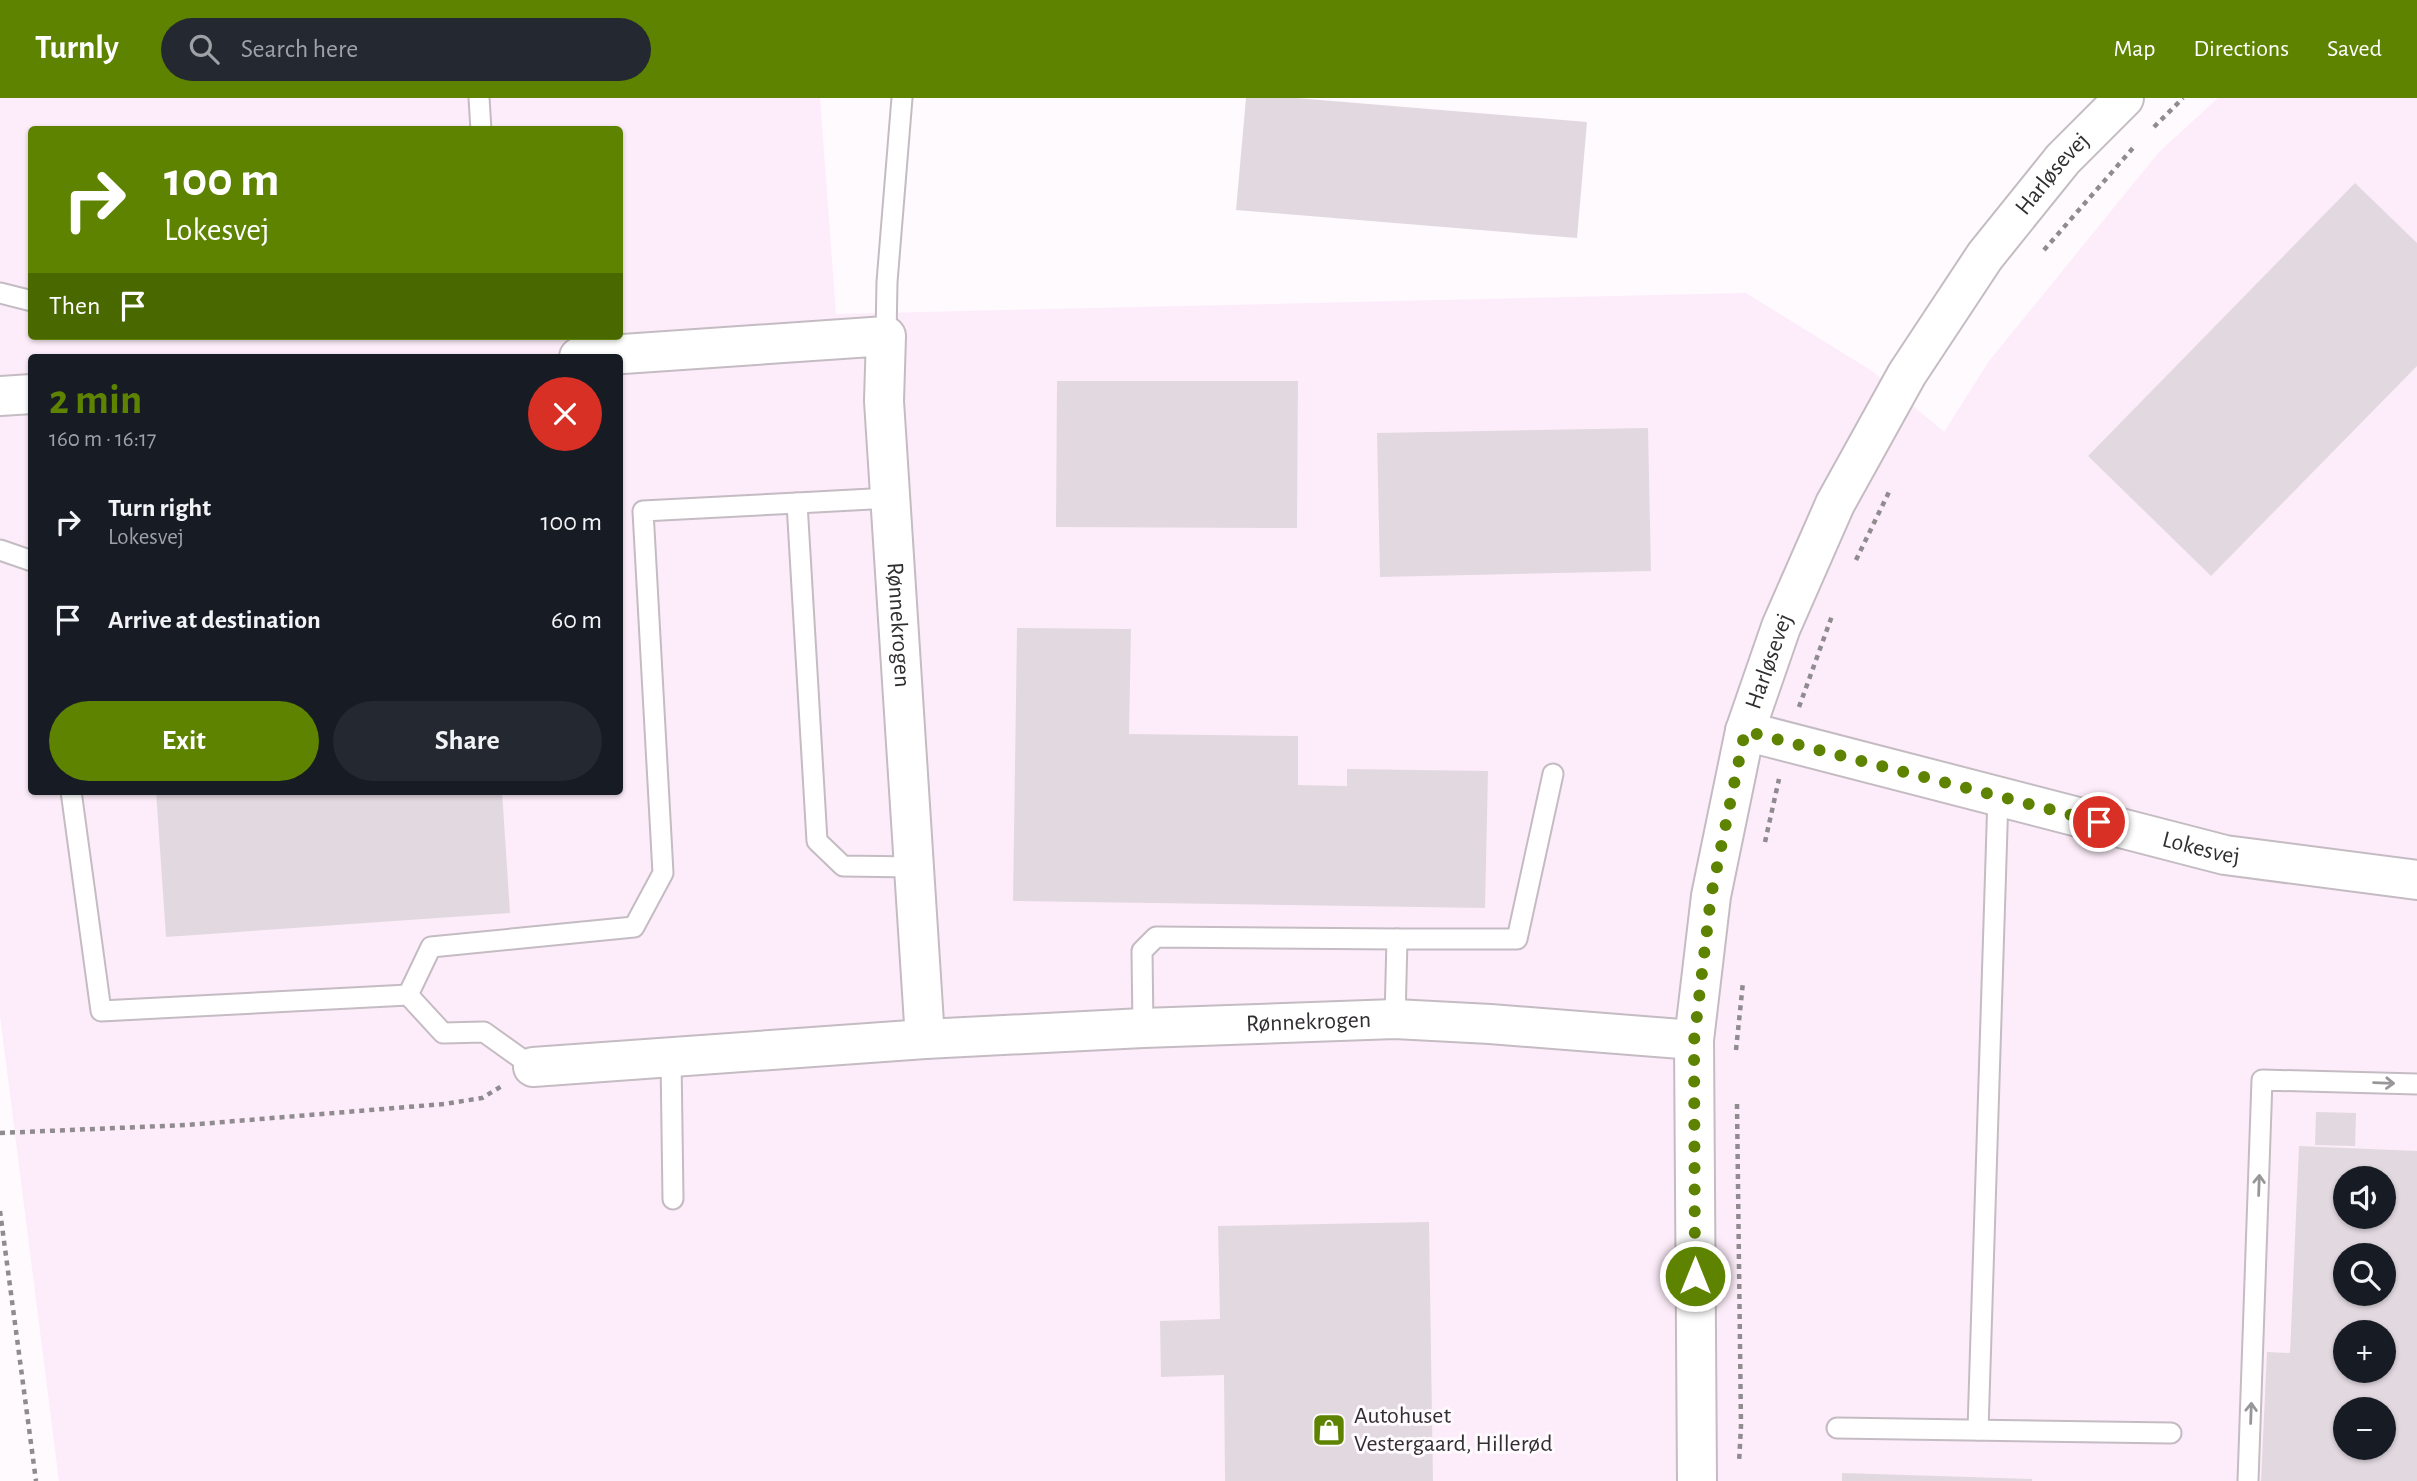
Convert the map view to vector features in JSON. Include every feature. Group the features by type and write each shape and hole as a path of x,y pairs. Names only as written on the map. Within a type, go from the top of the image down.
{"street":[{"name":"Harløsevej","path":"1697,1481 1694,1041 1711,896 1745,731 1781,627 1835,504 1907,374 1985,257 2063,159 2124,98"},
{"path":"623,354 886,337"},
{"name":"Rønnekrogen","path":"886,337 884,401 925,1039"},
{"path":"0,396 28,394"},
{"name":"Lokesvej","path":"1745,731 2225,855 2417,880"},
{"name":"Rønnekrogen","path":"533,1068 925,1039 1395,1019 1694,1041"},
{"name":"Harløsevej","path":"1680,1481 1696,1408"}],"lane":[{"path":"479,98 481,126"},
{"name":"Rønnekrogen","path":"886,337 887,282 902,98"},
{"path":"0,293 28,300"},
{"path":"408,995 431,947 634,927 663,873 643,511 890,498"},
{"path":"797,503 817,841 843,866 914,867"},
{"path":"0,550 28,560"},
{"path":"1143,1028 1142,951 1156,937 1517,939 1553,774"},
{"path":"72,795 101,1011 408,995"},
{"path":"1978,1430 1998,796"},
{"path":"1395,1019 1397,939"},
{"path":"408,995 443,1033 484,1032 533,1068"},
{"path":"671,1058 673,1199"},
{"path":"2248,1481 2262,1080 2417,1084"},
{"path":"1837,1428 2171,1433"}],"path":[{"path":"0,1133 187,1125 444,1104 482,1098 533,1068"},
{"path":"0,1211 36,1481"}],"shaded area":[{"path":"0,98 820,98 836,314 1746,293 1872,371 1944,432 1989,361 2159,152 2218,98 2417,98 2417,1481 59,1481 0,1016"}],"building":[{"path":"1246,98 1296,98 1587,122 1577,238 1236,210"},
{"path":"2355,183 2417,243 2417,366 2211,576 2088,456"},
{"path":"1057,381 1298,381 1297,528 1056,527"},
{"path":"1648,428 1651,571 1380,577 1377,433"},
{"path":"1017,628 1131,629 1129,734 1298,736 1298,785 1347,786 1347,769 1488,771 1485,908 1013,901"},
{"path":"156,795 502,795 510,913 166,937"},
{"path":"2316,1112 2356,1113 2355,1146 2315,1145"},
{"path":"2299,1146 2417,1151 2417,1481 2261,1481 2267,1352 2290,1353"},
{"path":"1429,1222 1433,1481 1225,1481 1224,1375 1161,1377 1160,1321 1220,1319 1218,1226"},
{"path":"1842,1473 2032,1479 2032,1481 1842,1481"}],"place":[{"name":"Autohuset Vestergaard, Hillerød","path":"1329,1430"}],"route":[{"path":"1695,1276 1694,1041 1711,896 1745,731 2099,822"}]}
